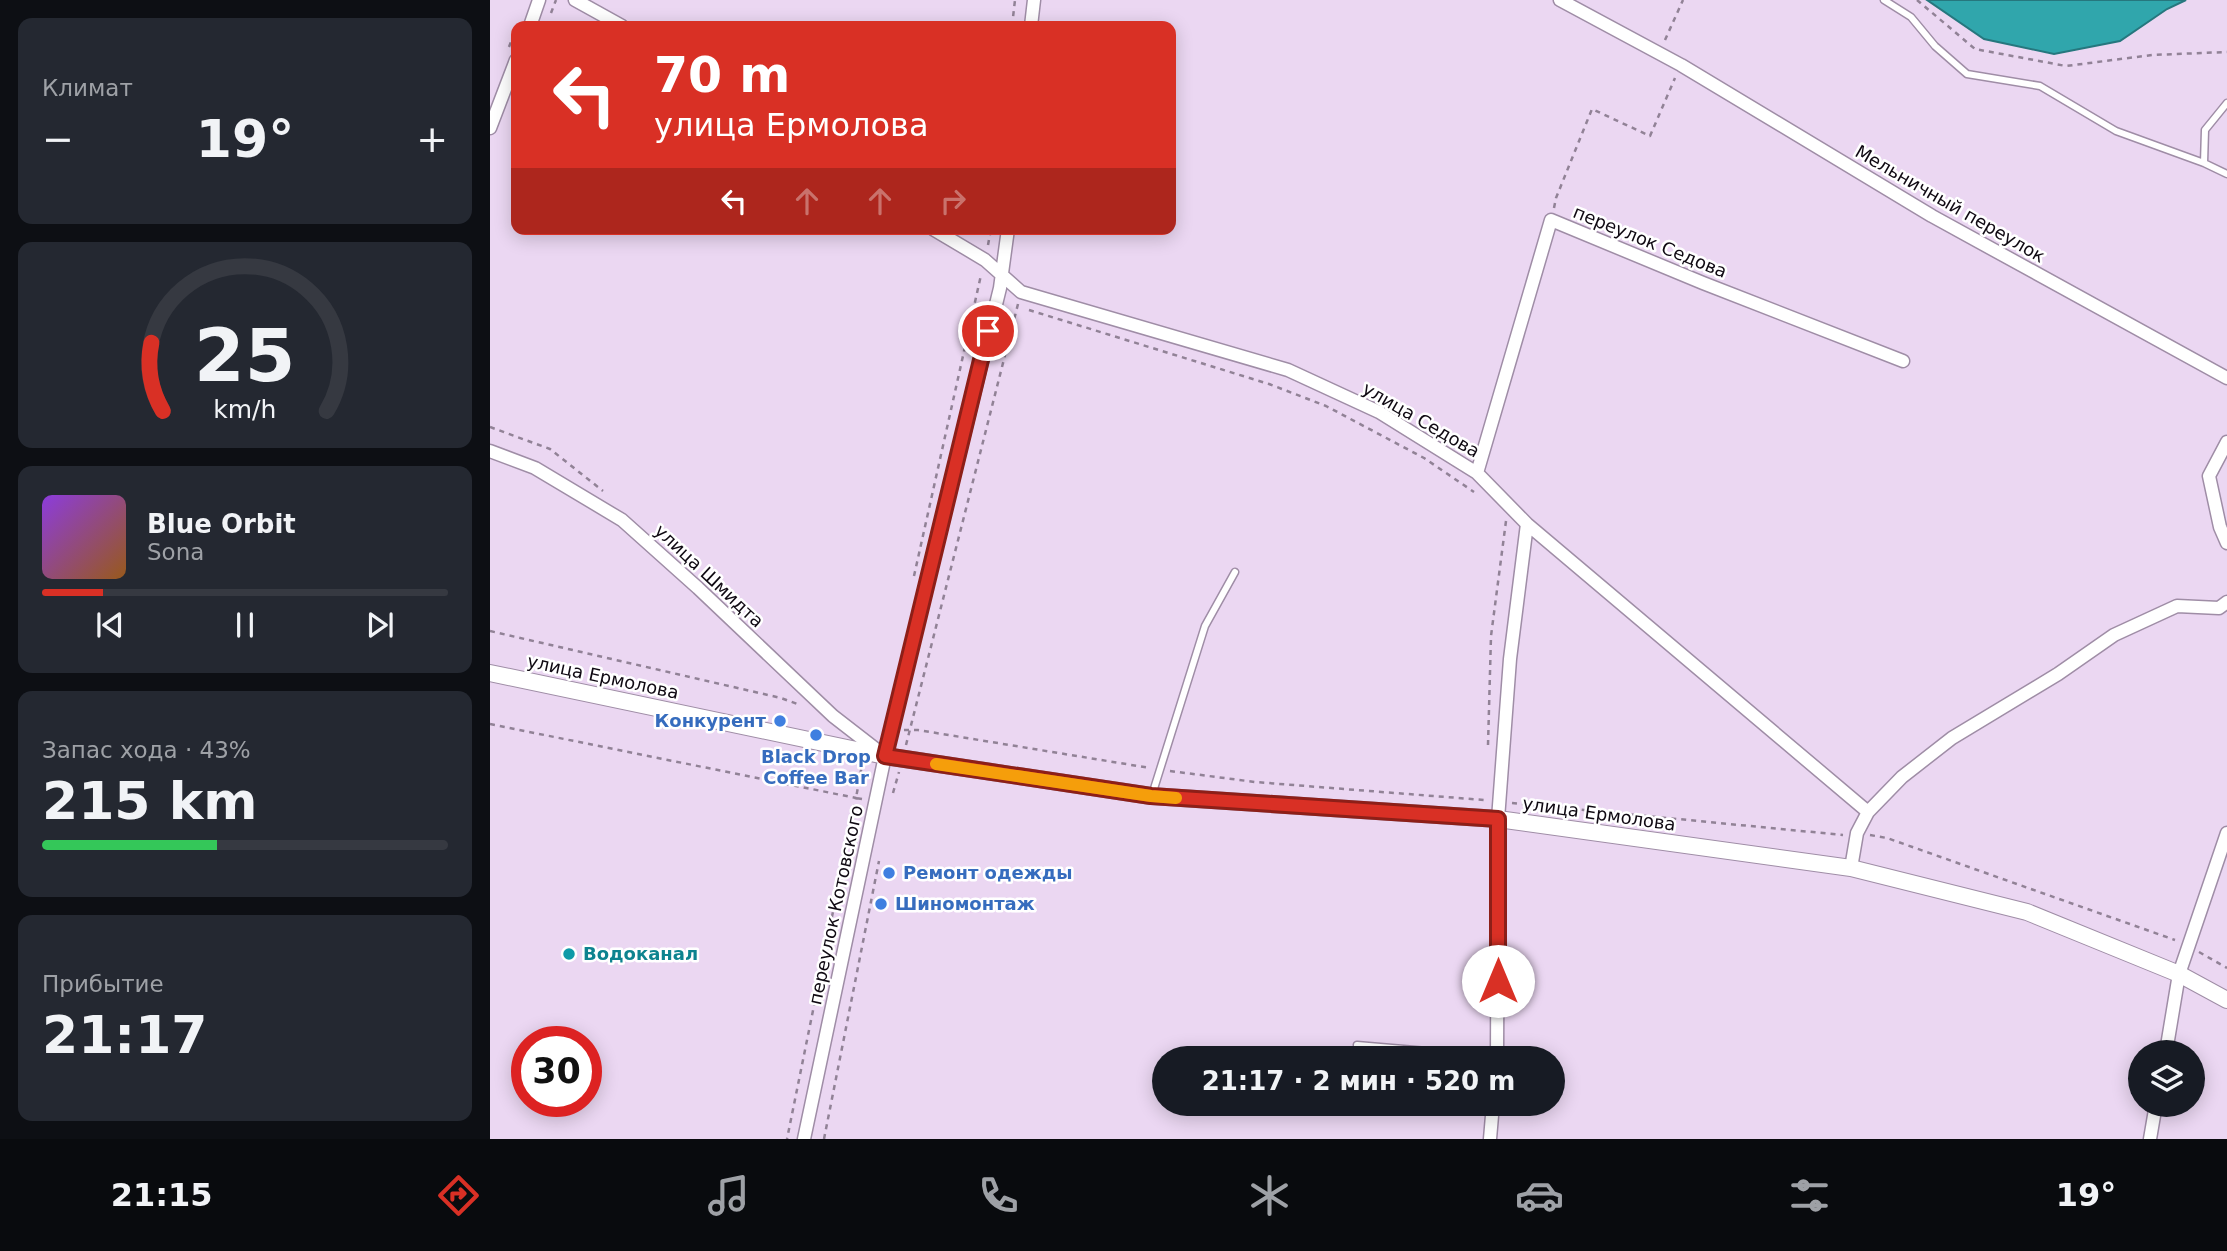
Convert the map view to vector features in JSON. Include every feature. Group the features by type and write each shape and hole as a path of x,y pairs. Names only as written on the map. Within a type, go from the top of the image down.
{"street":[{"path":"532,21 539,0"},
{"path":"575,0 613,21"},
{"path":"1032,21 1034,0"},
{"name":"Мельничный переулок","path":"1560,0 1681,65 1932,216 2227,378"},
{"path":"490,128 511,73"},
{"name":"переулок Седова","path":"1477,473 1551,220 1903,361"},
{"name":"улица Седова","path":"943,235 985,260 1021,292 1288,370 1379,412 1477,473 1526,528 1868,811"},
{"name":"переулок Котовского","path":"804,1139 885,756 999,288 1007,235"},
{"path":"2227,442 2209,476 2220,527 2227,543"},
{"name":"улица Шмидта","path":"490,451 535,468 622,520 834,716 885,756"},
{"path":"1497,1046 1498,819 1510,659 1526,528"},
{"path":"1850,868 1857,833 1868,811 1902,777 1952,738 2058,674 2114,635 2177,606 2219,608 2227,603"},
{"name":"улица Ермолова","path":"490,673 885,756 1151,796 1498,819 1850,868 2027,912 2179,974 2227,1000"},
{"path":"2167,1040 2179,974 2227,833"},
{"path":"1490,1139 1492,1116"},
{"path":"2150,1139 2154,1117"}],"lane":[{"path":"1884,0 1911,17 1935,46 1967,74 2040,86 2116,131 2227,174"},
{"path":"2204,163 2204,130 2227,103"},
{"path":"1151,796 1205,626 1235,572"},
{"path":"1357,1045 1368,1046"}],"path":[{"path":"1013,21 1015,0"},
{"path":"1659,53 1683,0"},
{"path":"1917,0 1975,49 2066,66 2152,55 2227,52"},
{"path":"1551,220 1556,198 1591,109 1650,136 1681,65"},
{"path":"985,260 990,235"},
{"path":"914,575 981,273 990,285 999,288 1017,307 1269,384 1326,406 1424,458 1477,494"},
{"path":"893,793 1021,292"},
{"path":"490,427 550,449 607,494"},
{"path":"1488,757 1491,636 1507,516 1526,528"},
{"path":"490,631 780,698 801,706"},
{"path":"490,724 856,798"},
{"path":"892,730 910,730 1160,770 1255,782 1487,800 1487,797"},
{"path":"788,1139 865,752"},
{"path":"1500,801 1837,836 1857,833 1887,838 2166,936 2227,968"},
{"path":"824,1139 879,858"}],"shaded area":[{"path":"1927,0 2186,0 2167,9 2120,41 2054,54 1984,39"}],"slow traffic":[{"path":"936,764 1176,798"}],"place":[{"name":"Конкурент","path":"780,721"},
{"name":"Black Drop Coffee Bar","path":"816,735"},
{"name":"Ремонт одежды","path":"889,873"},
{"name":"Шиномонтаж","path":"881,904"},
{"name":"Водоканал","path":"569,954"}],"route":[{"path":"988,331 885,756 1151,796 1498,819 1498,981"}]}
